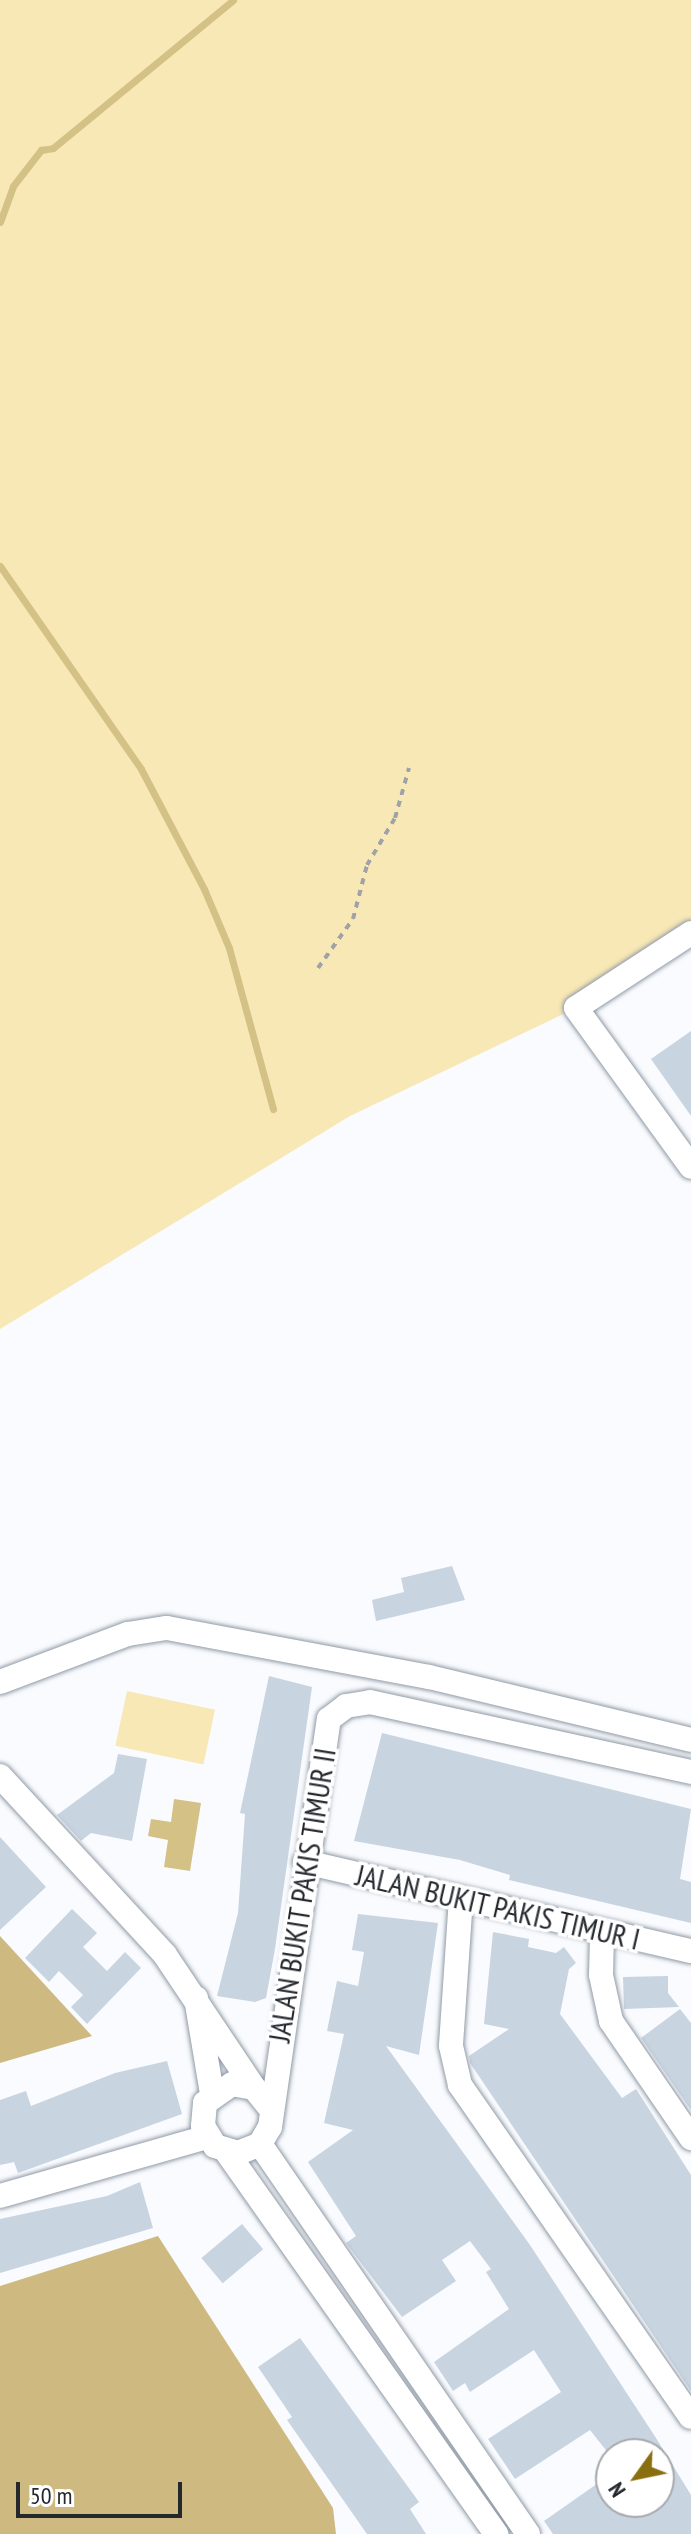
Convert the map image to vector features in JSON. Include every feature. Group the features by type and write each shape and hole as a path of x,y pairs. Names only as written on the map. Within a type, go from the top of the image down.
{"street":[{"path":"691,933 576,1008 691,1167"},
{"path":"0,1682 128,1634 167,1628 429,1677 691,1740"},
{"name":"JALAN BUKIT PAKIS TIMUR II","path":"270,2108 329,1719 346,1706 370,1702 691,1772"},
{"path":"0,1776 195,1992 254,2088 270,2108 260,2144 526,2533"},
{"name":"JALAN BUKIT PAKIS TIMUR I","path":"305,1862 602,1935 691,1951"},
{"path":"461,1898 451,2046 460,2085 691,2417"},
{"path":"602,1935 601,1975 611,2021 691,2138"},
{"path":"195,1992 212,2094 202,2115 217,2144 496,2534"},
{"path":"212,2094 232,2084 254,2088"},
{"path":"0,2196 217,2144 260,2144"}],"path":[{"path":"318,968 353,919 367,865 395,818 409,768"}],"shaded area":[{"path":"0,0 691,0 691,933 576,1008 350,1116 0,1329"},
{"path":"127,1691 215,1710 203,1764 115,1746"},
{"path":"174,1799 201,1803 190,1871 164,1867 168,1840 148,1836 151,1819 171,1822"},
{"path":"0,1936 92,2036 0,2063"},
{"path":"158,2236 333,2508 336,2534 0,2534 0,2286"}],"building":[{"path":"691,1031 691,1116 651,1059"},
{"path":"452,1566 465,1600 376,1621 372,1600 404,1592 401,1578"},
{"path":"269,1676 312,1687 275,1949 266,1998 255,2002 217,1996 238,1913 245,1814 240,1813"},
{"path":"382,1733 691,1809 680,1879 691,1882 691,1923 509,1880 510,1875 460,1860 354,1841"},
{"path":"118,1754 147,1759 132,1841 91,1833 81,1841 57,1815 114,1773"},
{"path":"0,1837 46,1887 0,1930"},
{"path":"72,1909 97,1933 83,1947 107,1971 125,1952 141,1968 87,2024 71,2007 83,1995 59,1971 49,1982 25,1958"},
{"path":"358,1914 438,1923 419,2055 386,2046 530,2245 656,2438 596,2438 590,2430 515,2479 488,2439 561,2392 534,2350 470,2392 465,2383 453,2391 434,2362 509,2309 486,2272 491,2269 470,2241 442,2260 456,2281 402,2317 346,2243 356,2236 308,2162 353,2130 324,2123 344,2034 327,2031 337,1981 358,1986 364,1952 352,1950"},
{"path":"493,1932 529,1939 528,1947 556,1953 564,1947 576,1963 569,1969 560,2014 622,2098 636,2089 691,2175 691,2391 470,2063 469,2056 509,2029 484,2024"},
{"path":"668,1976 668,1993 679,2007 624,2009 623,1977"},
{"path":"680,2009 691,2023 691,2110 641,2038"},
{"path":"167,2061 182,2114 18,2173 14,2162 0,2165 0,2100 26,2091 31,2106 115,2073"},
{"path":"140,2182 153,2228 0,2273 0,2219 107,2196"},
{"path":"242,2224 263,2249 223,2283 201,2258"},
{"path":"300,2338 419,2502 410,2509 426,2534 367,2534 287,2420 292,2417 258,2367"},
{"path":"675,2469 691,2495 691,2534 553,2534 544,2521 595,2485 595,2518 675,2518"}],"waterway":[{"path":"0,222 13,186 41,150 53,148 233,0"},
{"path":"0,566 141,769 204,889 229,948 273,1109"}]}
